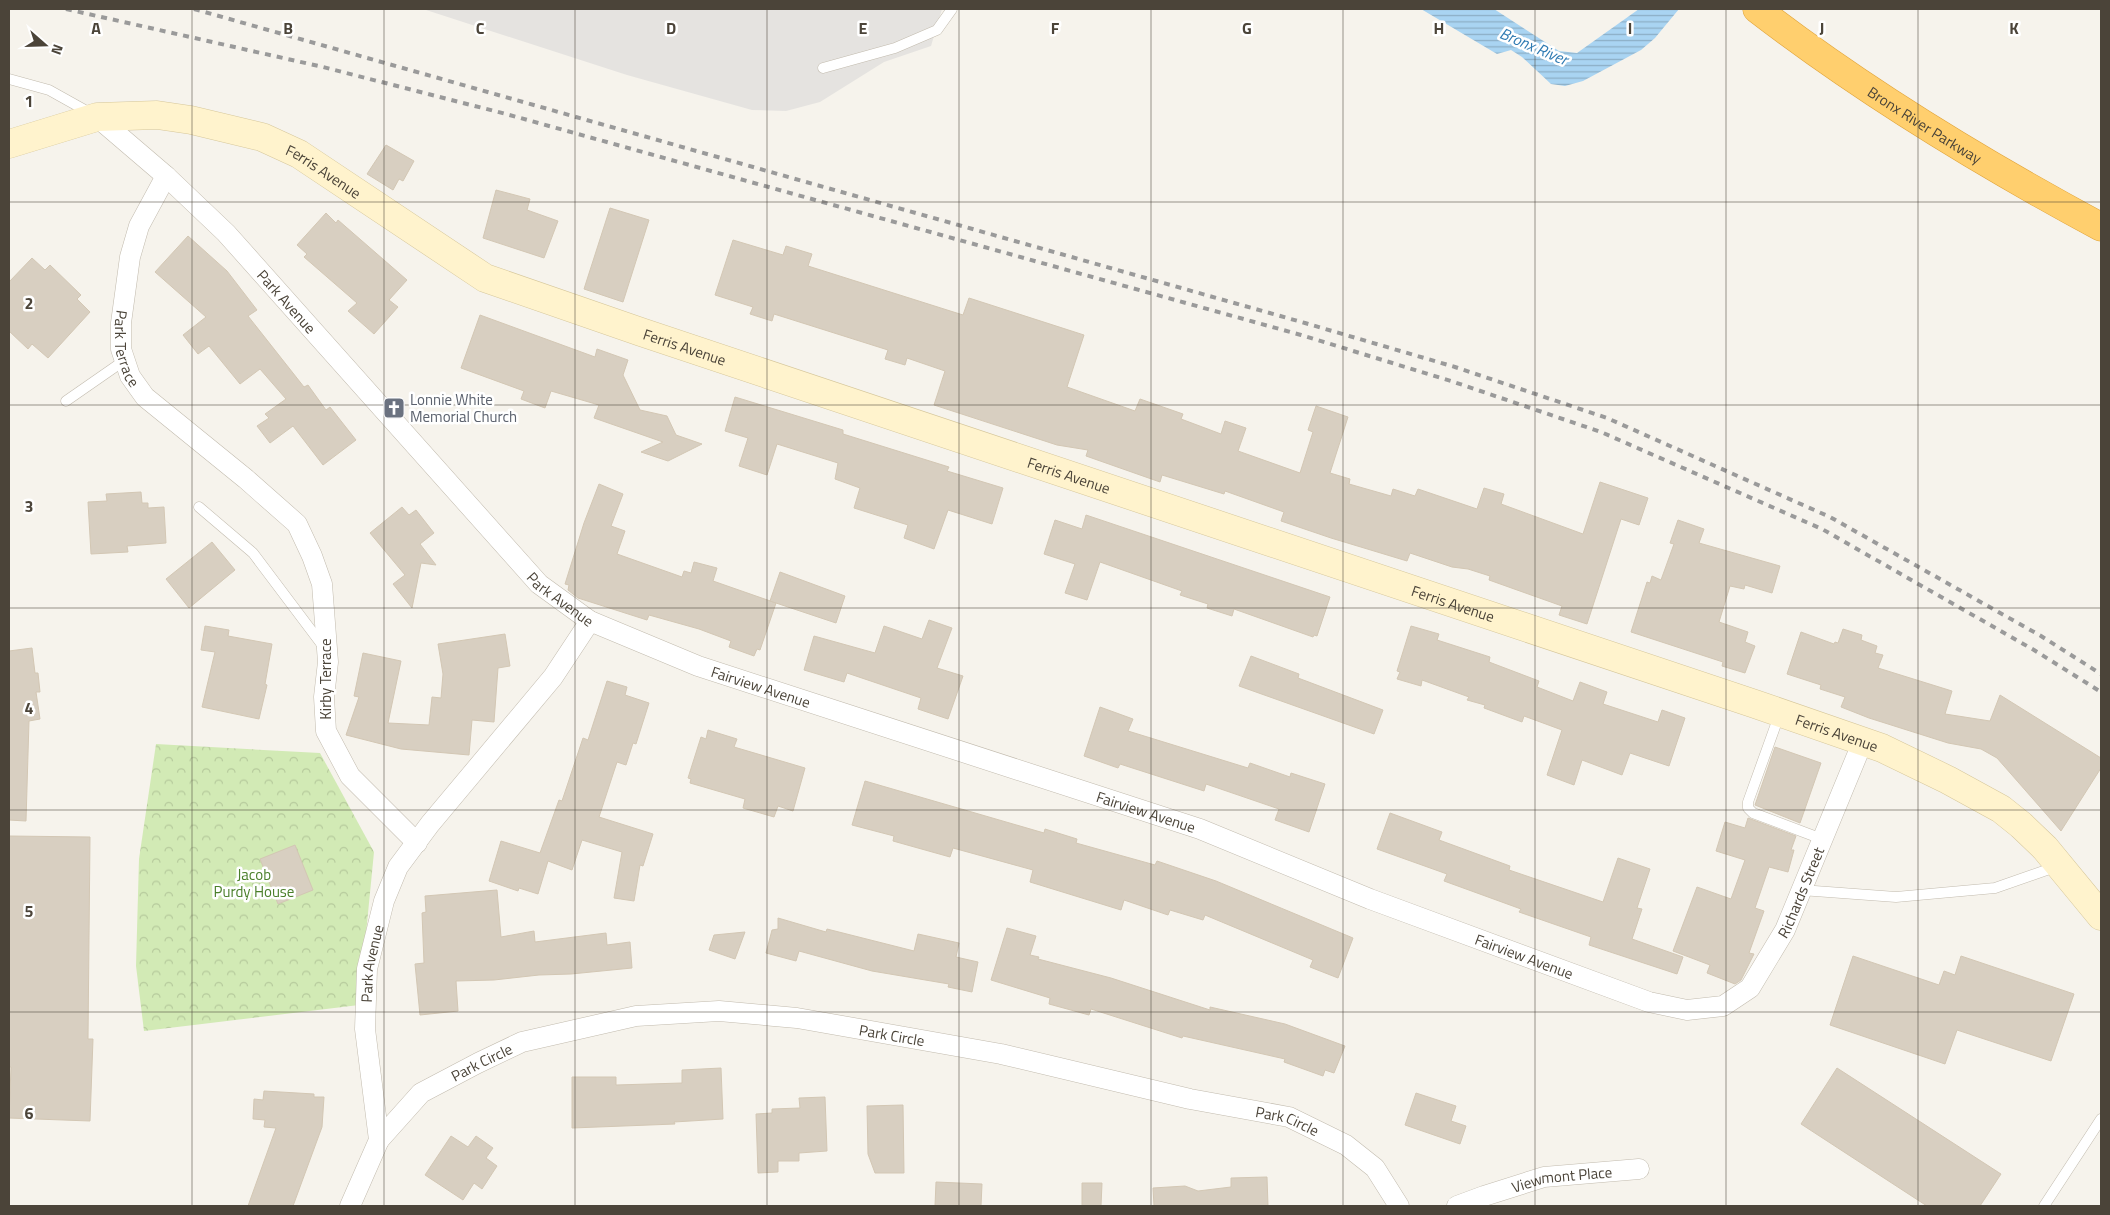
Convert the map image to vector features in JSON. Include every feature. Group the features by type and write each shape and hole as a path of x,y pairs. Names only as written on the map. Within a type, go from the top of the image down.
{"highway":[{"name":"Bronx River Parkway","path":"1757,9 1817,54 1904,114 1989,165 2101,227"}],"street":[{"name":"Ferris Avenue","path":"9,144 97,117 166,116 262,137 299,154 485,278 632,329 1862,740 1948,780 2001,810 2022,825 2045,848 2101,916"},
{"name":"Park Avenue","path":"97,117 166,176 226,233 539,584 590,621 553,677 430,824 398,867 384,901 367,969 365,1029 379,1140"},
{"name":"Park Terrace","path":"166,176 139,226 130,258 121,323 122,349 130,376 145,397 246,479"},
{"name":"Kirby Terrace","path":"246,479 297,524 312,556 322,584 328,662 324,697 326,731 350,776 417,843"},
{"name":"Fairview Avenue","path":"590,621 698,666 1200,829 1370,898 1649,1002 1687,1010 1699,1009"},
{"name":"Richards Street","path":"1699,1009 1723,1006 1750,988 1785,930 1862,740"},
{"name":"Park Circle","path":"379,1140 421,1094 522,1042 636,1016 718,1012 797,1018 1001,1054 1190,1099 1288,1118 1346,1145 1375,1168 1399,1206"},
{"path":"350,1206 379,1140"},
{"name":"Viewmont Place","path":"1457,1206 1544,1177 1639,1169"}],"lane":[{"path":"823,68 895,48 937,30 952,9"},
{"path":"9,79 49,90 97,117"},
{"path":"66,401 125,360"},
{"path":"199,506 253,553 327,650"},
{"path":"1780,712 1748,802 1748,808 1753,813 1822,838"},
{"path":"1801,890 1896,897 1995,888 2059,865"},
{"path":"2044,1206 2101,1119"}],"green space":[{"name":"Jacob Purdy House","path":"156,744 320,753 374,852 359,1005 144,1031 136,966 139,859"}],"shaded area":[{"path":"423,9 942,9 931,46 884,62 820,102 786,111 752,110 627,75"}],"water":[{"name":"Bronx River","path":"1421,9 1494,9 1559,51 1577,53 1639,9 1679,9 1655,38 1641,50 1583,81 1565,86 1551,84 1522,57 1511,50 1497,54"}],"building":[{"path":"386,145 414,161 403,181 399,179 393,190 367,174"},
{"path":"496,190 530,199 527,210 558,221 544,258 483,238"},
{"path":"610,208 649,220 623,302 584,289"},
{"path":"326,213 336,223 338,220 407,280 389,300 398,307 374,334 348,311 357,303 304,257 307,254 297,245"},
{"path":"188,236 227,271 257,310 248,316 304,387 308,385 326,410 330,407 356,440 323,465 293,426 270,443 257,426 269,418 265,414 286,399 260,369 240,384 209,346 198,354 183,335 206,317 155,272"},
{"path":"733,240 783,255 786,246 812,254 808,266 963,315 969,298 1084,335 1067,387 1135,411 1140,399 1183,414 1181,419 1221,434 1225,421 1246,428 1238,451 1300,473 1313,432 1308,430 1316,406 1348,417 1330,473 1350,479 1349,484 1391,496 1393,489 1415,496 1418,489 1477,509 1484,488 1504,494 1501,504 1583,534 1600,482 1648,498 1639,525 1621,519 1587,624 1559,615 1562,606 1489,580 1490,576 1468,569 1452,567 1410,553 1407,561 1331,538 1281,521 1284,512 1225,491 1224,494 1162,475 1160,482 1086,456 1088,450 1057,445 934,405 945,371 907,358 905,365 885,359 888,350 774,314 772,321 750,314 753,307 715,295"},
{"path":"32,258 45,270 50,265 81,295 77,299 90,312 48,358 32,344 28,349 9,331 9,282"},
{"path":"480,315 595,357 597,349 628,360 623,375 640,410 667,416 676,435 702,444 668,461 641,452 663,442 594,418 599,405 551,391 545,408 521,399 524,391 461,368"},
{"path":"735,397 843,430 843,434 949,467 947,471 1003,488 992,524 948,510 934,549 904,538 908,525 854,508 860,488 835,479 838,463 777,444 767,475 739,466 748,438 725,431"},
{"path":"599,484 623,494 611,526 625,531 617,554 682,577 684,571 691,573 694,562 717,568 713,581 776,603 760,650 757,649 754,656 729,647 731,641 699,629 649,615 647,620 578,598 568,590 569,585 565,584 584,523"},
{"path":"141,492 142,503 148,503 148,508 164,507 166,543 127,546 128,552 91,554 88,502 107,501 106,494"},
{"path":"402,507 409,515 416,510 434,533 420,544 436,565 421,563 412,608 393,584 405,575 370,533"},
{"path":"1086,515 1330,597 1317,636 1314,635 1313,637 1234,609 1232,616 1207,608 1208,604 1180,595 1182,591 1100,562 1087,600 1065,593 1075,564 1044,554 1055,520 1082,529"},
{"path":"1678,520 1704,529 1699,543 1780,566 1772,593 1745,585 1744,589 1730,586 1719,622 1748,632 1745,642 1755,646 1745,673 1722,666 1723,662 1631,632 1647,582 1650,583 1652,576 1661,580 1674,544 1670,543"},
{"path":"212,542 235,570 189,608 166,579"},
{"path":"780,572 845,596 836,623 770,601"},
{"path":"929,620 952,628 937,668 963,676 948,719 918,709 921,698 847,673 844,682 804,670 814,636 875,653 884,626 922,639"},
{"path":"205,626 229,630 228,636 272,644 265,684 267,685 259,719 202,707 215,652 201,650"},
{"path":"1411,626 1439,634 1437,640 1490,657 1489,662 1539,681 1537,687 1573,701 1580,682 1607,692 1603,704 1658,722 1662,710 1685,718 1669,766 1630,753 1622,775 1582,760 1574,785 1547,775 1562,730 1524,716 1522,722 1484,708 1485,705 1467,700 1469,697 1422,680 1421,686 1397,679 1400,672 1397,671"},
{"path":"1843,629 1862,635 1861,640 1877,646 1875,653 1883,655 1878,668 1952,691 1945,714 1990,721 2000,695 2101,758 2101,768 2061,831 1997,758 1981,749 1948,743 1841,707 1845,697 1820,689 1821,685 1787,674 1801,632 1834,644 1835,642 1838,643"},
{"path":"505,634 510,666 498,668 494,722 472,720 469,755 401,749 346,735 359,697 354,696 363,653 401,661 388,723 429,725 432,697 441,698 443,674 438,644"},
{"path":"32,648 35,673 38,673 40,692 36,692 40,719 29,721 26,821 9,820 9,651"},
{"path":"1251,656 1299,674 1298,678 1383,710 1374,734 1239,686"},
{"path":"607,681 627,687 625,695 649,703 636,744 633,743 626,765 617,762 599,817 653,834 643,866 640,865 634,901 614,898 622,852 582,840 572,870 548,861 538,894 519,888 518,891 489,881 501,841 540,853 559,800 562,801 583,738 588,740"},
{"path":"1100,707 1133,719 1128,731 1248,768 1250,763 1290,777 1291,773 1325,784 1309,832 1275,820 1279,809 1206,784 1204,791 1120,764 1118,768 1084,756"},
{"path":"708,730 737,739 734,747 805,768 793,811 778,806 774,817 743,808 745,799 690,783 691,779 688,778 701,737 706,739"},
{"path":"1775,747 1821,763 1800,823 1755,805"},
{"path":"865,781 1044,833 1045,829 1077,839 1076,843 1155,865 1157,861 1216,881 1353,938 1338,978 1310,967 1313,960 1205,915 1203,920 1170,910 1168,915 1124,900 1121,910 1030,882 1033,870 953,848 950,857 893,841 894,836 852,825"},
{"path":"1390,813 1442,832 1439,840 1510,866 1509,870 1603,902 1618,858 1650,869 1637,908 1642,909 1632,939 1683,957 1677,974 1589,945 1591,937 1519,912 1521,909 1444,881 1447,874 1377,849"},
{"path":"1748,818 1796,836 1791,850 1794,850 1788,872 1769,867 1755,908 1764,911 1749,953 1754,954 1741,980 1735,984 1707,973 1710,965 1673,951 1697,887 1731,899 1745,860 1716,851 1725,822 1745,828"},
{"path":"9,836 90,837 88,1039 93,1039 90,1121 9,1118 11,1067 9,1067"},
{"path":"295,845 313,890 278,904 260,859"},
{"path":"497,890 501,937 534,931 535,942 606,933 607,945 630,942 632,968 494,980 456,981 458,1011 420,1015 415,964 424,963 422,913 426,912 425,896"},
{"path":"778,918 826,932 827,929 914,951 918,934 959,943 956,957 978,962 972,992 948,987 949,984 872,971 799,951 796,961 766,953 772,930 778,929"},
{"path":"1007,928 1036,936 1030,955 1039,957 1038,959 1111,978 1210,1010 1210,1007 1285,1024 1345,1046 1334,1073 1325,1070 1323,1076 1284,1062 1285,1059 1183,1036 1182,1038 1091,1009 1089,1015 1049,1004 1050,998 991,980"},
{"path":"745,932 735,959 709,950 714,935"},
{"path":"1853,956 1939,985 1944,971 1955,975 1961,956 2074,994 2051,1061 1957,1030 1945,1064 1830,1025"},
{"path":"721,1068 723,1119 674,1122 675,1124 572,1128 572,1077 616,1077 616,1085 682,1083 682,1070"},
{"path":"1837,1068 2001,1174 1980,1206 1927,1206 1801,1124"},
{"path":"264,1091 314,1094 314,1097 324,1097 322,1127 293,1206 248,1206 276,1128 264,1127 265,1120 253,1119 254,1099 263,1100"},
{"path":"1416,1093 1456,1106 1451,1121 1466,1126 1460,1144 1405,1125"},
{"path":"825,1097 827,1151 799,1153 799,1161 778,1161 778,1172 758,1173 756,1114 772,1113 772,1109 800,1108 799,1098"},
{"path":"903,1105 904,1173 875,1173 868,1154 867,1106"},
{"path":"451,1136 468,1147 476,1136 493,1148 486,1158 497,1166 482,1189 474,1183 463,1200 425,1175"},
{"path":"1267,1177 1268,1206 1154,1206 1153,1188 1185,1186 1198,1191 1231,1187 1231,1178"},
{"path":"936,1182 982,1184 981,1206 935,1206"},
{"path":"1082,1183 1102,1183 1101,1206 1082,1206"}],"railway":[{"path":"66,9 323,67 506,114 1301,335 1451,381 1601,432 1822,529 2034,650 2101,692"},
{"path":"194,9 1305,323 1455,367 1607,418 1830,517 2041,636 2101,674"}],"place":[{"name":"Lonnie White Memorial Church","path":"394,408"}]}
